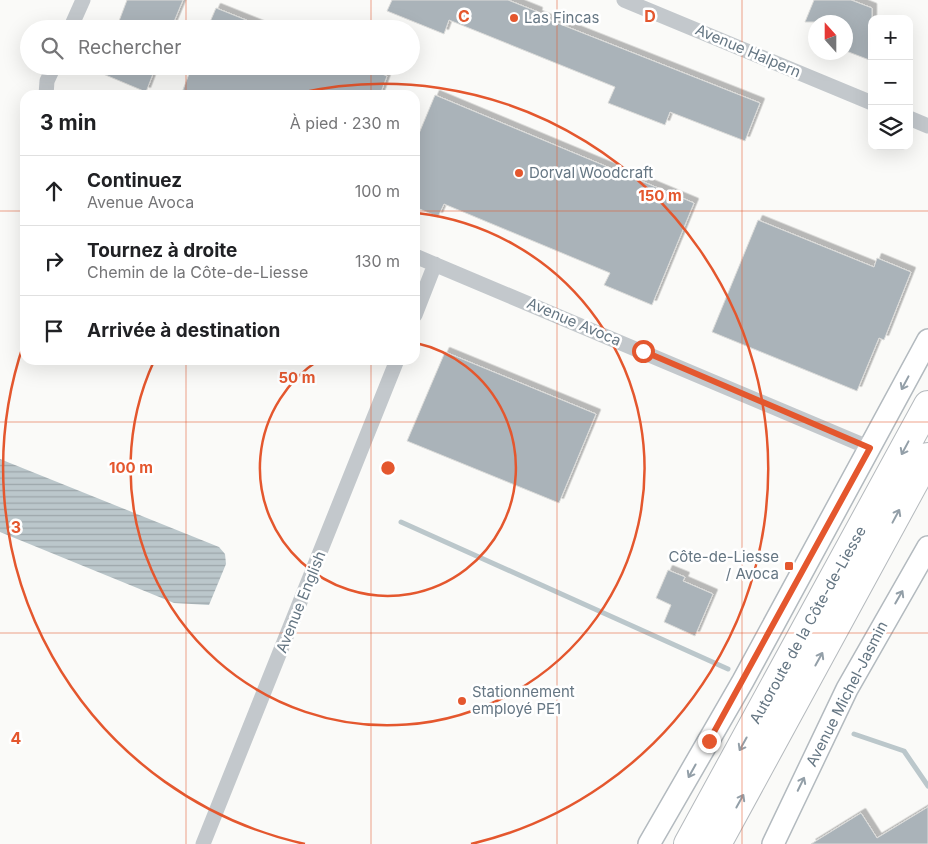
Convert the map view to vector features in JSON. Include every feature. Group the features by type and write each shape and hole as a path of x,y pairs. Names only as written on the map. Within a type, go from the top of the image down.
{"highway":[{"name":"Autoroute de la Côte-de-Liesse","path":"688,844 928,405"},
{"name":"Autoroute de la Côte-de-Liesse","path":"717,844 928,457"}],"main road":[{"path":"649,844 743,681 928,340"},
{"name":"Avenue Michel-Jasmin","path":"773,844 847,689 928,547"}],"street":[{"path":"74,20 83,0"},
{"name":"Avenue Halpern","path":"624,0 868,101"},
{"path":"46,90 50,75"},
{"path":"913,120 928,126"},
{"name":"Avenue Avoca","path":"420,258 870,448"},
{"path":"420,302 435,264"},
{"name":"Avenue English","path":"204,844 395,365"}],"shaded area":[{"path":"0,459 219,547 225,554 226,564 209,605 174,603 0,532"}],"building":[{"path":"127,0 183,0 175,20 119,20"},
{"path":"392,0 508,0 538,12 537,15 760,103 745,141 670,112 665,125 608,103 615,87 449,20 444,34 420,24 420,20 409,20 387,11"},
{"path":"814,0 851,0 872,8 872,15 868,15 868,59 853,54 853,15 808,15 808,22 805,22"},
{"path":"216,8 246,20 211,20"},
{"path":"105,75 153,75 147,90 141,90"},
{"path":"189,75 387,76 382,90 183,90"},
{"name":"Dorval Woodcraft","path":"435,95 694,203 652,305 604,285 610,273 444,204 438,217 420,209 420,131"},
{"path":"758,220 874,267 877,258 911,272 884,340 879,338 857,391 712,332"},
{"path":"445,352 596,414 559,503 407,441"},
{"path":"668,570 685,577 683,581 713,594 695,636 664,622 671,605 656,598"},
{"path":"928,807 928,844 811,844 861,813 877,838"}],"waterway":[{"path":"401,522 728,669"},
{"path":"854,734 904,751 928,786"}],"place":[{"name":"Las Fincas","path":"514,18"},
{"name":"Dorval Woodcraft","path":"519,173"},
{"name":"Côte-de-Liesse / Avoca","path":"789,566"},
{"name":"Stationnement employé PE1","path":"462,701"}],"route":[{"path":"643,351 870,448 709,741"}]}
